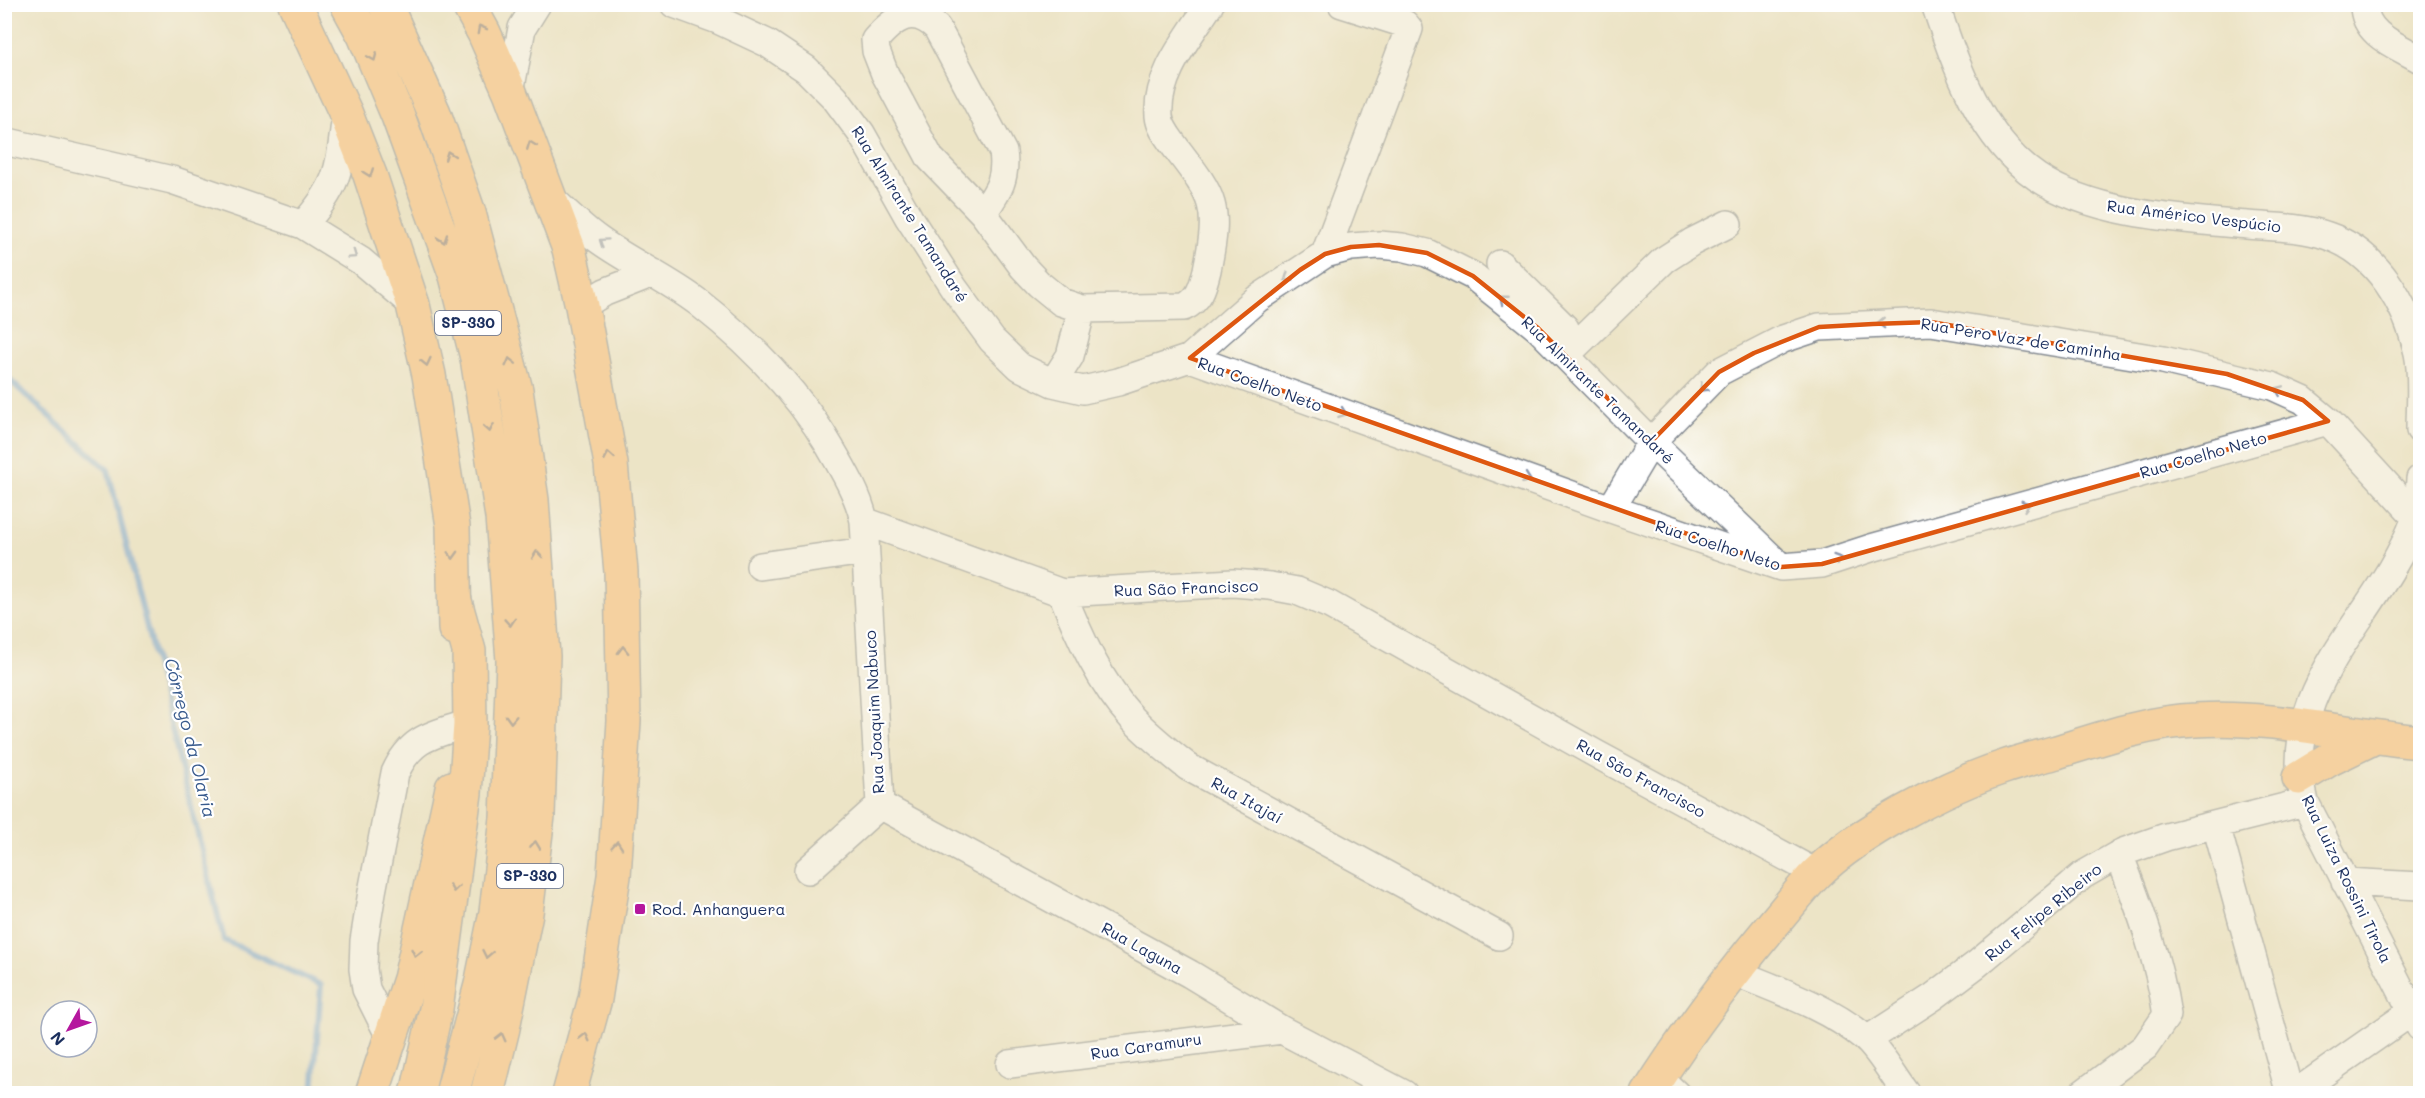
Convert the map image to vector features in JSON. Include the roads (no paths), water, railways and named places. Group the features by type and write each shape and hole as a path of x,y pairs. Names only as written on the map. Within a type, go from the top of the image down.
{"main road":[{"path":"295,4 346,114 370,176 413,305 429,375 453,526 457,727 452,794 410,979 372,1094"},
{"name":"SP-330","path":"347,4 364,35 398,116 456,276 477,358 502,517 513,661 507,818 496,912 481,985 452,1094"},
{"name":"SP-330","path":"385,4 434,113 469,213 516,390 532,500 543,656 538,816 526,914 487,1094"},
{"path":"468,4 484,33 510,92 568,249 582,306 611,464 621,572 624,720 619,821 607,924 595,999 569,1094"},
{"path":"417,1094 436,1009 465,793 470,725 469,651 455,601"},
{"path":"1661,1088 1734,972 1816,873 1880,826 1960,785 2003,767 2150,725 2195,720 2241,719 2303,725 2373,738 2421,742"},
{"path":"2302,790 2330,759 2373,738"}],"street":[{"path":"510,92 522,28 537,4"},
{"name":"Rua Almirante Tamandaré","path":"674,4 718,20 767,43 806,69 835,98 861,133 909,218 954,288 992,340 1020,367 1053,383 1083,390 1118,382 1190,358 1257,299 1325,254 1351,247 1379,245 1402,247 1427,253 1473,276 1538,328 1651,442 1781,567"},
{"path":"983,213 1003,180 1005,168 1003,152 937,28 927,18 915,15 905,16 874,40 876,51 915,132 930,158 983,213 1023,267 1039,284 1061,302 1082,309 1184,307 1192,304 1200,294 1212,242 1215,223 1213,207 1206,189 1165,133 1159,119 1158,102 1178,54 1210,4"},
{"path":"1325,254 1409,29 1405,24 1342,4"},
{"name":"Rua Américo Vespúcio","path":"1935,4 1953,56 1979,111 2007,150 2037,177 2104,207 2223,223 2294,229 2329,236 2359,254 2386,279 2404,311 2418,355 2421,430"},
{"path":"2364,4 2364,13 2371,30 2421,59"},
{"path":"303,225 329,194 337,177 346,114"},
{"path":"4,141 172,180 303,225 361,261 413,305"},
{"path":"551,198 599,240 698,302 755,352 817,424 839,461 862,511 864,521"},
{"path":"1566,355 1664,260 1692,242 1728,224"},
{"path":"1500,264 1565,328 1566,355"},
{"path":"582,306 605,292 653,273"},
{"path":"1053,383 1070,356 1082,309"},
{"name":"Rua Pero Vaz de Caminha","path":"1611,509 1651,442 1719,372 1783,339 1819,327 1931,322 2163,360 2217,372 2282,391 2303,400 2328,421 2417,518"},
{"name":"Rua Coelho Neto","path":"1190,358 1611,509 1781,567 1822,564 1871,548 2328,421"},
{"path":"2303,725 2318,686 2403,549 2417,518 2421,479"},
{"name":"Rua Joaquim Nabuco","path":"808,870 880,806 864,521"},
{"name":"Rua São Francisco","path":"864,521 1062,593 1233,583 1298,591 1330,605 1598,755 1816,873"},
{"path":"760,566 866,551"},
{"name":"Rua Itajaí","path":"1062,593 1079,636 1107,683 1130,716 1154,741 1188,766 1499,936"},
{"name":"Rua Luiza Rossini Tirola","path":"2303,725 2299,753 2302,790 2345,882 2407,975 2417,1019"},
{"path":"391,1039 366,989 363,969 364,941 395,773 401,759 413,745 430,735 457,727"},
{"name":"Rua Felipe Ribeiro","path":"1867,1040 1933,997 1977,964 2083,876 2119,854 2166,837 2216,825 2302,790"},
{"name":"Rua Laguna","path":"880,806 1190,974 1282,1030 1404,1094"},
{"path":"2216,825 2292,1094 2417,1019"},
{"path":"2082,1094 2145,1047 2168,1015 2163,985 2143,918 2119,854"},
{"path":"2345,882 2421,886"},
{"path":"1734,972 1816,1007 1867,1040 1906,1094"},
{"path":"1218,1036 1230,998"},
{"name":"Rua Caramuru","path":"1010,1064 1218,1036 1282,1030"}],"waterway":[{"name":"Córrego da Olaria","path":"4,375 108,470 224,940 321,985 313,1094"}],"place":[{"name":"Rod. Anhanguera","path":"640,909"}]}
